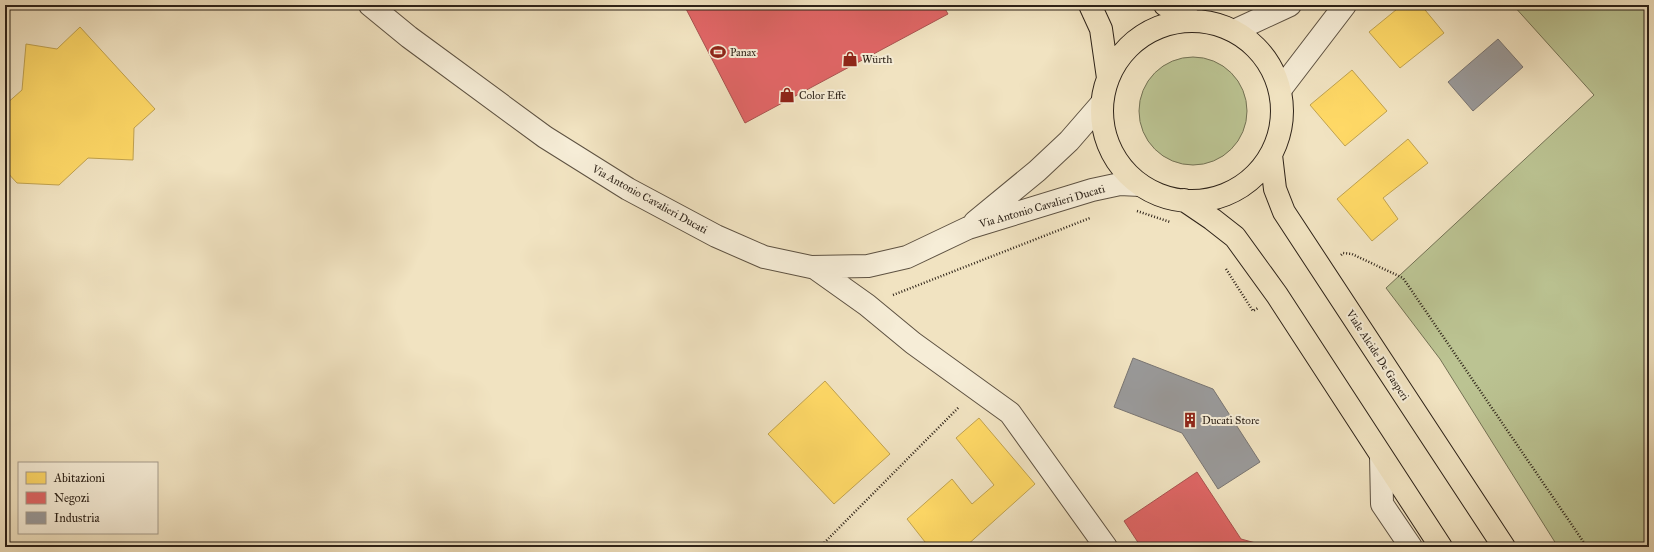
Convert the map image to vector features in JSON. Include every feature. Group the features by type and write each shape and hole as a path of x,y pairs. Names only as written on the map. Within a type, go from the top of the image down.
{"main road":[{"path":"1090,5 1101,29 1108,78"},
{"path":"1165,5 1192,20"},
{"path":"1192,20 1214,23 1234,31 1250,42 1264,56 1274,72 1280,90 1283,112 1279,134 1271,155 1261,169 1248,181 1234,190 1218,197 1201,200 1184,200 1166,196 1140,185 1117,162 1108,144 1103,123 1102,102 1108,78 1116,62 1141,36 1174,22 1192,20"},
{"name":"Viale Alcide De Gasperi","path":"1271,155 1275,189 1284,212 1504,547"},
{"path":"1184,200 1212,218 1235,237 1277,296 1441,547"}],"street":[{"name":"Via Antonio Cavalieri Ducati","path":"370,5 408,37 545,137 628,189 716,236 764,257 815,268 868,266 908,257 968,228 1092,190 1120,184 1140,185"},
{"path":"1234,31 1290,5"},
{"path":"1280,90 1345,5"},
{"name":"Via Antonio Cavalieri Ducati","path":"968,228 1037,171 1069,141 1102,102"},
{"path":"815,268 867,305 913,343 1010,414 1106,547"},
{"path":"1382,456 1382,504 1411,547"}],"path":[{"path":"1134,211 1175,224"},
{"path":"867,305 1096,216"},
{"path":"1343,253 1352,254 1403,278 1587,547"},
{"path":"1224,267 1253,311"},
{"path":"820,546 977,389"}],"green space":[{"path":"1513,5 1649,5 1649,547 1558,547 1440,359 1386,288 1594,95"},
{"path":"1193,57 1214,61 1231,73 1243,90 1247,111 1243,132 1231,149 1214,161 1193,165 1172,161 1155,149 1143,132 1139,111 1143,90 1155,73 1172,61"}],"building: Abitazioni":[{"path":"1402,5 1421,5 1444,33 1400,68 1369,32"},
{"path":"80,27 155,109 134,128 133,160 88,158 59,185 17,183 5,170 5,105 22,90 26,44 57,49"},
{"path":"1352,70 1387,111 1345,146 1310,105"},
{"path":"1408,139 1428,163 1383,198 1398,219 1372,241 1337,199"},
{"path":"825,381 890,454 834,504 768,434"},
{"path":"979,418 1035,484 965,547 929,547 907,519 952,479 972,504 994,485 956,438"}],"building: Negozi":[{"path":"684,5 943,5 948,14 745,123"},
{"path":"1197,472 1241,539 1263,545 1263,547 1141,547 1124,521"}],"building: Industria":[{"path":"1498,39 1523,67 1473,111 1448,82"},
{"name":"Ducati Store","path":"1133,358 1213,389 1260,462 1218,489 1182,433 1114,407"}],"place":[{"name":"Panax","path":"718,52"},
{"name":"Würth","path":"850,59"},
{"name":"Color Effe","path":"787,95"},
{"name":"Ducati Store","path":"1190,420"}]}
